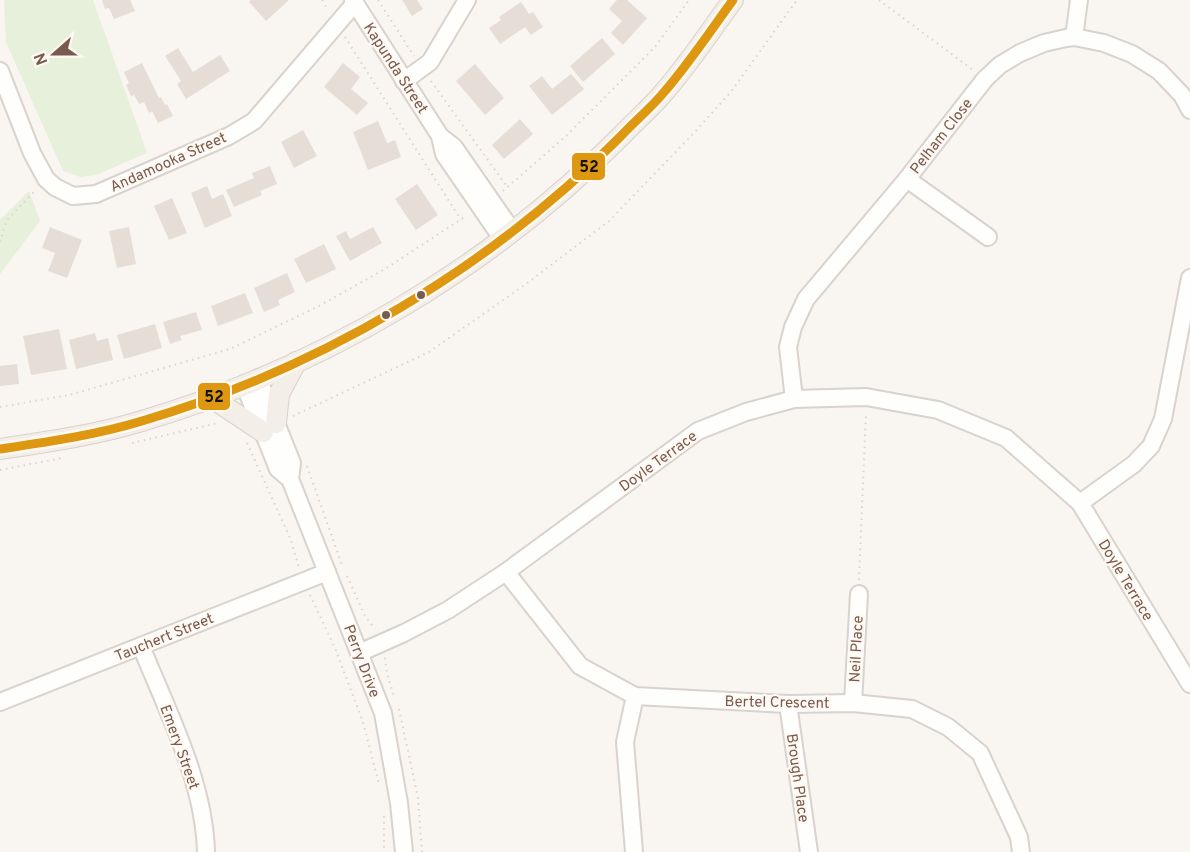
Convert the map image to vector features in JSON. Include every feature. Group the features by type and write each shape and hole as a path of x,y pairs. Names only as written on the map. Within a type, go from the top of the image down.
{"main road":[{"path":"0,449 140,422 212,398 296,362 361,329 436,286 508,236 590,167 665,91 734,0"},
{"path":"212,398 266,422 296,362"}],"street":[{"path":"404,81 429,62 467,0"},
{"path":"1074,37 1079,0"},
{"name":"Andamooka Street","path":"0,71 32,153 46,179 55,187 73,196 96,194 229,136 254,121 354,2"},
{"name":"Kapunda Street","path":"354,2 440,136 444,154 508,236"},
{"name":"Pelham Close","path":"794,399 788,347 793,327 806,299 907,178 985,79 1000,65 1044,43 1074,37 1104,43 1132,54 1159,71 1182,95 1190,110"},
{"path":"907,178 988,237"},
{"path":"1080,503 1134,464 1151,446 1163,419 1190,278"},
{"name":"Perry Drive","path":"251,381 266,422 292,463 290,478 382,713 399,803 404,852"},
{"name":"Doyle Terrace","path":"359,653 448,610 506,572 698,431 746,412 794,399 866,397 938,410 1006,438 1080,503 1190,684"},
{"name":"Tauchert Street","path":"0,702 327,572"},
{"name":"Bertel Crescent","path":"506,572 580,666 635,696 788,704 853,703 912,709 948,727 980,753 1019,837 1021,852"},
{"name":"Neil Place","path":"853,703 859,594"},
{"name":"Emery Street","path":"141,646 189,765 202,812 206,852"},
{"path":"633,852 625,742 635,696"},
{"name":"Brough Place","path":"788,704 809,852"}],"path":[{"path":"0,407 69,395 230,349 329,301 385,269 461,220 322,0"},
{"path":"378,0 422,69 508,188 566,136 655,47 689,0"},
{"path":"380,790 363,722 335,648 303,581 291,540 247,442 236,431 243,423 266,422 292,416 429,352 526,284 609,221 730,93 797,0"},
{"path":"879,0 985,79"},
{"path":"0,242 6,221 46,179"},
{"path":"859,594 866,397"},
{"path":"383,812 384,852"}],"green space":[{"path":"4,0 93,0 147,153 96,175 80,177 63,171 6,42"},
{"path":"29,191 40,221 0,274 0,220"}],"building":[{"path":"102,0 130,0 135,11 114,19 109,8 105,9"},
{"path":"251,0 289,0 266,21 249,2"},
{"path":"402,0 417,0 423,9 412,16"},
{"path":"617,0 627,0 647,18 623,45 611,33 622,21 609,9"},
{"path":"521,2 529,14 533,12 543,27 531,35 525,27 500,44 489,28 501,20 499,17"},
{"path":"602,38 615,54 583,82 570,66"},
{"path":"178,48 193,72 220,55 230,71 186,99 177,84 181,81 165,56"},
{"path":"142,63 159,98 161,97 165,105 167,104 173,116 158,123 152,111 149,113 144,102 139,104 134,95 131,96 126,85 129,83 124,72"},
{"path":"343,63 360,77 351,89 368,103 357,115 324,87"},
{"path":"475,64 504,98 485,115 456,81"},
{"path":"571,74 584,89 552,115 529,86 542,76 552,89"},
{"path":"520,119 533,134 504,159 492,145"},
{"path":"378,121 387,143 395,140 401,157 368,170 353,132"},
{"path":"303,130 317,156 294,168 281,142"},
{"path":"270,166 277,184 260,191 262,195 234,207 226,190 254,178 252,173"},
{"path":"417,184 438,215 416,230 395,199"},
{"path":"207,186 212,199 223,194 232,216 205,228 191,193"},
{"path":"172,198 187,233 169,240 154,206"},
{"path":"50,227 82,240 67,278 48,271 55,253 42,248"},
{"path":"129,227 136,264 117,268 109,231"},
{"path":"373,227 382,243 350,261 336,236 346,231 350,239"},
{"path":"324,244 336,269 306,283 294,259"},
{"path":"287,273 295,292 278,300 280,305 264,312 254,288"},
{"path":"245,293 253,313 218,326 211,306"},
{"path":"196,312 202,330 180,336 182,340 170,344 163,322"},
{"path":"155,324 162,348 124,359 117,335"},
{"path":"59,329 67,369 31,375 23,336"},
{"path":"95,333 97,341 108,338 113,360 76,369 69,340"},
{"path":"17,364 19,384 0,386 0,366"}],"transit line":[{"name":"52","path":"0,449 107,430 209,399 274,373 400,308 459,270 516,229 570,184 660,97 733,0"}]}
